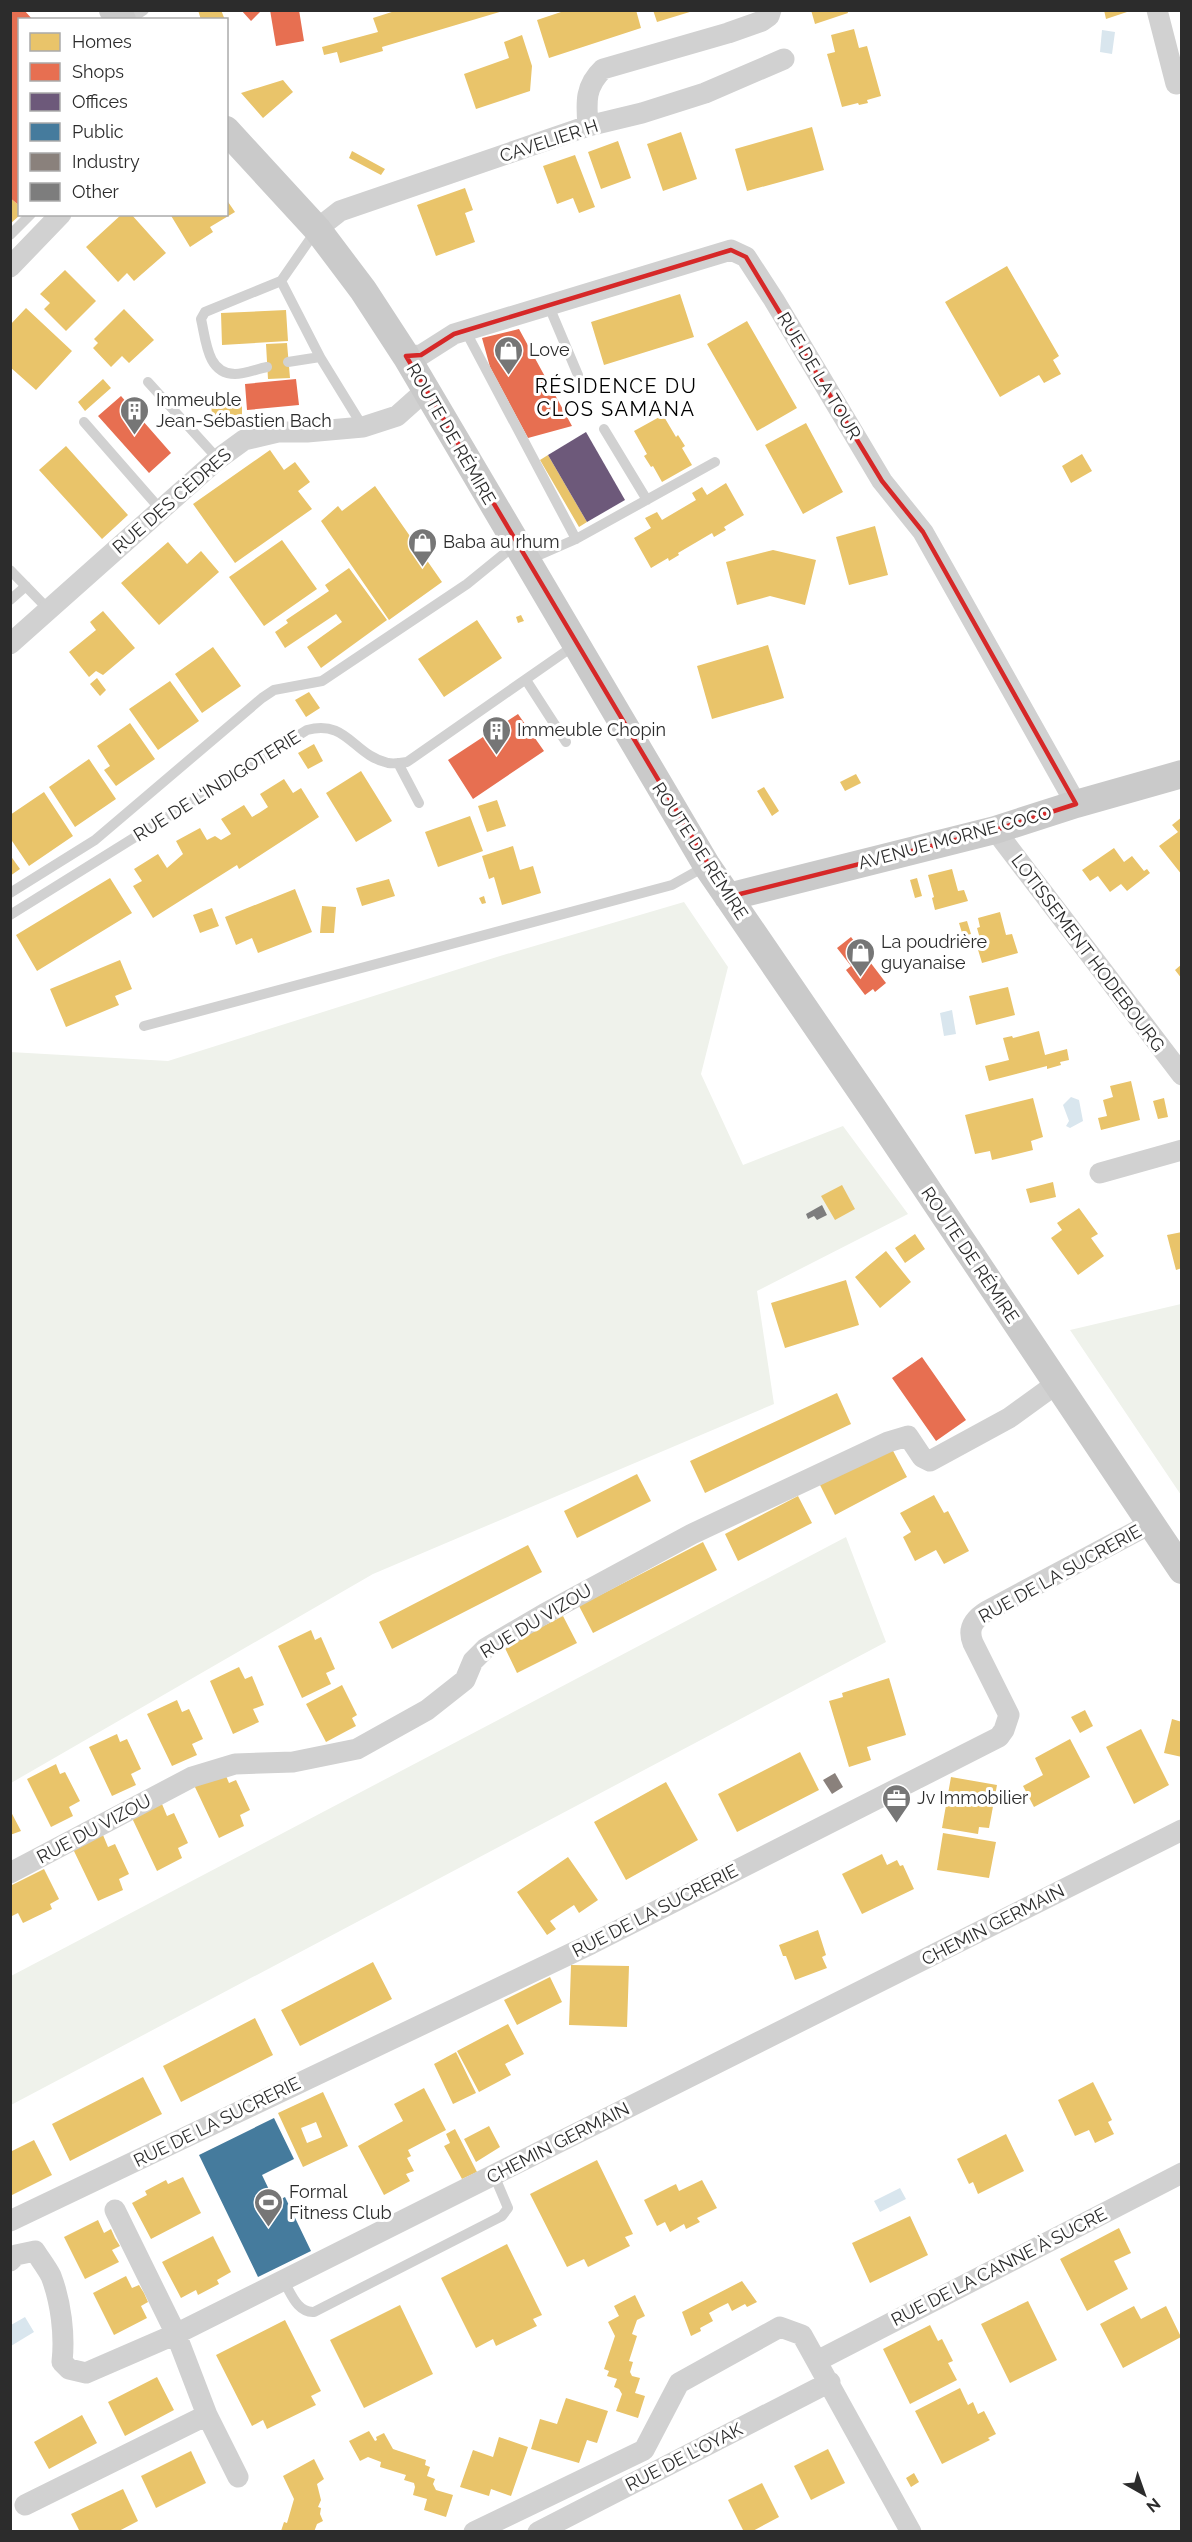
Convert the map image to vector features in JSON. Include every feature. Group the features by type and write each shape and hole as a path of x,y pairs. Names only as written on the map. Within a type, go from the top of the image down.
{"main road":[{"name":"ROUTE DE RÉMIRE","path":"228,132 317,229 363,290 406,356 520,553 707,866 1182,1570"},
{"name":"AVENUE MORNE COCO","path":"728,897 995,830 1182,774"}],"street":[{"path":"588,126 585,97 594,78 603,69 728,33 762,21 769,16 771,10"},
{"path":"1157,10 1179,83"},
{"name":"CAVELIER H","path":"317,229 340,211 588,126 642,113 705,93 784,59"},
{"path":"10,267 59,216"},
{"name":"RUE DE LA TOUR","path":"406,356 422,355 454,334 465,330 731,250 746,257 882,481 923,532 1076,804"},
{"name":"RUE DES CÈDRES","path":"10,644 218,459 244,440 278,432 363,427 397,416 425,391"},
{"name":"LOTISSEMENT HODEBOURG","path":"995,830 1182,1075"},
{"path":"1101,1173 1182,1150"},
{"name":"RUE DU VIZOU","path":"10,1873 192,1777 235,1764 293,1762 357,1749 427,1710 465,1680 473,1660 486,1648 577,1595 692,1534 888,1442 908,1436 921,1457 930,1461 1009,1418 1056,1384"},
{"name":"RUE DE LA SUCRERIE","path":"10,2221 591,1944 999,1737 1009,1715 973,1644 970,1635 972,1623 987,1611 1150,1524"},
{"name":"CHEMIN GERMAIN","path":"10,2261 16,2255 35,2252 50,2275 64,2343 62,2362 69,2369 86,2373 176,2334 1182,1830"},
{"name":"RUE DE LA CANNE À SUCRE","path":"818,2361 1182,2173"},
{"path":"116,2210 176,2334 207,2415 238,2476"},
{"path":"474,2532 644,2450 679,2383 780,2327 802,2336 818,2361 911,2532"},
{"name":"RUE DE L'OYAK","path":"538,2532 830,2382"},
{"path":"25,2505 207,2415"}],"lane":[{"path":"10,235 29,216"},
{"path":"267,367 235,374 222,371 211,361 201,319 205,312 281,281 317,229"},
{"path":"281,281 320,357 363,427"},
{"path":"548,304 578,375"},
{"path":"465,330 576,539"},
{"path":"288,362 320,357"},
{"path":"148,382 218,459"},
{"path":"84,422 161,510"},
{"path":"604,429 647,500"},
{"path":"10,893 95,840 274,690 322,681 467,584 520,553 576,539 716,462"},
{"path":"10,570 49,610"},
{"path":"10,600 26,586"},
{"path":"419,803 398,763 407,762 575,645"},
{"path":"526,680 566,742"},
{"name":"RUE DE L'INDIGOTERIE","path":"10,915 307,730 320,726 333,728 364,752 388,763 398,763"},
{"path":"144,1026 672,885 707,866"},
{"path":"283,2280 301,2309 314,2312 502,2216 508,2208 494,2175"}],"highlighted area":[{"path":"731,250 746,257 882,481 923,532 1076,804 995,830 728,897 406,356 421,355 454,334"}],"shaded area":[{"path":"1102,30 1115,32 1112,54 1100,52"},
{"path":"684,902 728,967 701,1074 743,1165 843,1126 908,1214 757,1291 774,1404 373,1574 11,1783 10,1052 168,1061 500,956"},
{"path":"952,1010 956,1034 944,1036 940,1013"},
{"path":"1071,1097 1079,1100 1083,1121 1070,1128 1066,1126 1069,1121 1063,1105"},
{"path":"1182,1304 1181,1495 1070,1330"},
{"path":"846,1537 886,1642 11,2105 11,1976"},
{"path":"900,2188 906,2199 880,2212 874,2201"},
{"path":"25,2317 34,2332 11,2346 11,2325"}],"building: Homes":[{"path":"198,10 221,10 224,18 200,18"},
{"path":"398,10 503,11 382,47 383,51 340,63 337,52 324,55 322,47 378,32 373,18"},
{"path":"567,10 636,10 641,28 549,58 537,20"},
{"path":"653,10 692,10 693,11 657,22"},
{"path":"811,10 847,10 848,13 815,24"},
{"path":"1104,10 1130,10 1130,11 1106,19"},
{"path":"854,29 859,48 867,46 881,96 867,100 868,103 842,107 827,54 835,52 831,35"},
{"path":"522,35 532,66 530,91 476,109 464,74 509,58 504,42"},
{"path":"283,80 293,92 263,118 241,93"},
{"path":"812,127 824,170 747,191 735,149"},
{"path":"681,132 697,179 663,191 647,144"},
{"path":"618,141 631,178 601,189 588,152"},
{"path":"352,151 385,169 381,175 349,158"},
{"path":"575,155 595,207 579,213 573,198 557,204 543,166"},
{"path":"465,188 473,210 465,213 475,242 436,256 417,205"},
{"path":"10,198 18,204 19,216 10,224"},
{"path":"228,202 235,212 210,227 213,232 190,247 171,216 228,216"},
{"path":"120,216 133,216 166,253 134,281 127,273 118,282 86,247"},
{"path":"1007,266 1059,356 1053,360 1061,374 1044,383 1039,375 1000,397 945,302"},
{"path":"65,270 96,301 66,331 44,309 50,303 40,294"},
{"path":"680,294 694,337 604,365 591,322"},
{"path":"26,308 72,351 36,390 10,367 10,325"},
{"path":"124,309 154,340 129,363 122,356 111,367 93,348 98,343 94,339"},
{"path":"286,310 288,341 222,345 221,313"},
{"path":"747,321 797,408 757,431 707,344"},
{"path":"287,343 290,378 268,379 266,344"},
{"path":"103,379 111,388 85,411 78,402"},
{"path":"242,401 242,415 212,416 211,402"},
{"path":"663,415 676,437 678,435 685,446 682,448 692,465 662,482 644,456 647,454 634,431"},
{"path":"806,423 843,492 803,514 765,445"},
{"path":"66,446 128,515 102,539 39,470"},
{"path":"270,450 284,470 295,462 310,482 298,491 312,509 235,563 193,504"},
{"path":"1082,454 1092,471 1071,483 1062,466"},
{"path":"548,455 587,522 579,527 540,460"},
{"path":"726,483 744,515 724,527 726,530 714,537 712,533 669,561 668,558 651,568 634,538 651,528 645,518 657,512 662,520 696,500 692,493 702,487 707,495"},
{"path":"375,486 442,582 389,620 321,521 338,506 342,511"},
{"path":"875,526 888,575 849,585 836,537"},
{"path":"282,540 317,589 264,626 229,577"},
{"path":"168,542 187,564 201,551 219,572 159,625 121,583"},
{"path":"773,550 816,560 805,605 770,596 737,605 726,562"},
{"path":"349,568 387,620 321,668 307,647 342,622 336,614 285,648 275,632 288,623 286,620 329,591 325,585"},
{"path":"103,611 135,648 103,675 96,671 89,677 69,652 96,630 90,622"},
{"path":"521,615 524,621 518,623 516,617"},
{"path":"477,620 502,658 444,697 418,659"},
{"path":"768,645 784,698 712,719 697,666"},
{"path":"213,647 241,686 202,713 175,674"},
{"path":"97,678 106,690 100,696 90,684"},
{"path":"170,681 199,721 158,750 129,709"},
{"path":"309,692 320,708 306,717 295,700"},
{"path":"130,723 155,759 116,786 104,770 110,766 97,746"},
{"path":"314,744 323,761 308,769 298,753"},
{"path":"89,759 116,799 75,827 49,787"},
{"path":"361,771 392,821 356,842 326,793"},
{"path":"856,774 861,783 845,791 840,782"},
{"path":"284,779 293,793 301,788 319,817 239,869 237,865 153,918 133,886 142,881 134,869 158,854 167,868 183,854 176,841 200,828 207,840 215,836 221,840 231,834 221,819 244,805 252,817 259,813 268,807 260,794"},
{"path":"764,787 779,811 772,816 757,791"},
{"path":"44,792 73,836 29,866 10,838 10,815"},
{"path":"497,800 506,826 487,832 478,806"},
{"path":"470,816 483,851 438,867 425,832"},
{"path":"1182,817 1182,875 1159,846 1178,832 1172,825"},
{"path":"513,846 520,870 533,866 541,893 502,905 494,877 489,879 482,856"},
{"path":"1114,848 1124,862 1132,856 1144,871 1147,869 1150,873 1127,891 1121,884 1110,892 1098,876 1090,881 1082,870"},
{"path":"10,855 20,869 10,876"},
{"path":"952,869 958,891 964,890 968,901 935,910 928,875"},
{"path":"110,878 132,913 37,971 16,935"},
{"path":"917,878 922,896 915,898 910,880"},
{"path":"389,879 395,896 362,906 356,888"},
{"path":"295,889 312,932 258,953 252,938 236,945 225,917"},
{"path":"484,896 486,903 482,904 479,898"},
{"path":"322,906 336,907 334,933 320,933"},
{"path":"212,908 219,926 200,933 193,915"},
{"path":"1000,912 1006,935 1012,934 1018,953 982,963 976,943 981,942 977,928 980,927 978,918"},
{"path":"967,921 971,934 963,936 959,923"},
{"path":"120,960 132,989 115,996 119,1005 66,1027 50,989"},
{"path":"1182,964 1182,979 1175,970"},
{"path":"1008,987 1015,1015 976,1025 969,996"},
{"path":"1039,1031 1045,1055 1067,1049 1069,1060 1047,1069 1047,1066 989,1081 985,1066 1009,1060 1003,1038 1012,1036 1013,1038"},
{"path":"1131,1081 1140,1120 1101,1130 1098,1118 1107,1116 1103,1100 1113,1097 1110,1086"},
{"path":"1033,1098 1043,1137 1031,1141 1033,1150 992,1160 990,1151 975,1154 965,1115"},
{"path":"1164,1098 1168,1117 1158,1119 1153,1101"},
{"path":"1053,1182 1056,1197 1030,1203 1026,1189"},
{"path":"842,1185 855,1209 835,1220 821,1196"},
{"path":"1079,1208 1098,1234 1091,1238 1104,1256 1078,1275 1051,1238 1062,1230 1057,1223"},
{"path":"1182,1232 1182,1268 1176,1270 1167,1235"},
{"path":"915,1234 925,1249 905,1263 895,1248"},
{"path":"886,1251 911,1282 880,1308 855,1277"},
{"path":"846,1280 859,1325 785,1348 771,1303"},
{"path":"837,1393 851,1424 705,1493 690,1461"},
{"path":"891,1447 907,1477 835,1515 820,1485"},
{"path":"637,1474 651,1501 577,1538 564,1511"},
{"path":"934,1495 944,1513 948,1511 969,1551 944,1564 936,1550 915,1561 903,1537 911,1532 900,1513"},
{"path":"798,1496 812,1523 738,1561 725,1534"},
{"path":"703,1542 717,1570 593,1633 579,1606"},
{"path":"528,1545 542,1572 392,1649 379,1622"},
{"path":"563,1616 577,1643 517,1673 504,1646"},
{"path":"311,1630 315,1640 321,1637 335,1669 326,1673 331,1684 302,1698 278,1646"},
{"path":"239,1667 245,1679 252,1676 264,1705 253,1709 259,1722 233,1734 210,1681"},
{"path":"889,1678 906,1735 867,1747 871,1760 849,1767 829,1701 843,1697 842,1693"},
{"path":"342,1685 357,1715 352,1718 356,1726 326,1742 306,1704"},
{"path":"177,1700 182,1712 189,1709 203,1739 192,1744 197,1755 172,1766 147,1714"},
{"path":"1085,1710 1093,1726 1080,1733 1071,1717"},
{"path":"1172,1719 1182,1722 1182,1757 1164,1753"},
{"path":"1141,1729 1169,1785 1134,1804 1106,1747"},
{"path":"117,1734 120,1742 127,1739 141,1769 131,1774 136,1785 112,1796 89,1747"},
{"path":"1070,1739 1090,1777 1034,1807 1023,1786 1043,1775 1035,1758"},
{"path":"800,1752 819,1790 737,1832 718,1794"},
{"path":"56,1764 60,1774 65,1772 80,1801 69,1807 73,1816 51,1827 27,1779"},
{"path":"224,1771 229,1783 236,1780 250,1810 240,1815 244,1826 219,1838 194,1785"},
{"path":"951,1777 997,1785 989,1828 979,1827 978,1834 942,1828"},
{"path":"666,1782 698,1840 626,1880 594,1822"},
{"path":"162,1804 167,1816 174,1813 188,1843 178,1848 182,1858 157,1871 132,1818"},
{"path":"10,1810 21,1831 10,1835"},
{"path":"943,1833 996,1842 989,1878 937,1870"},
{"path":"103,1835 108,1847 115,1844 129,1874 119,1879 123,1890 98,1901 73,1849"},
{"path":"882,1854 887,1865 897,1860 900,1866 903,1865 914,1889 862,1914 842,1874"},
{"path":"568,1857 598,1900 579,1913 574,1905 550,1921 556,1929 547,1935 517,1892"},
{"path":"44,1869 59,1899 50,1904 52,1909 23,1923 18,1913 10,1917 10,1886"},
{"path":"818,1930 826,1955 822,1957 827,1968 795,1980 779,1945"},
{"path":"373,1962 392,1999 300,2046 281,2010"},
{"path":"571,1965 629,1966 627,2027 569,2025"},
{"path":"550,1977 562,2002 517,2025 504,2000"},
{"path":"255,2018 273,2055 181,2102 163,2066"},
{"path":"508,2024 524,2054 505,2064 511,2075 479,2092 457,2051"},
{"path":"456,2052 476,2093 453,2104 434,2064"},
{"path":"143,2077 162,2114 70,2161 52,2124"},
{"path":"1093,2082 1112,2120 1108,2122 1114,2134 1095,2143 1089,2130 1075,2136 1058,2100"},
{"path":"424,2088 446,2130 408,2150 411,2156 407,2158 414,2171 406,2174 410,2181 384,2195 358,2146 403,2121 394,2104"},
{"path":"323,2092 348,2146 303,2167 278,2113","holes":["316,2122 322,2137 307,2143 301,2128"]},
{"path":"489,2126 500,2147 476,2162 464,2139"},
{"path":"455,2129 477,2172 462,2179 444,2146 450,2143 446,2134"},
{"path":"1006,2134 1024,2171 978,2194 973,2182 969,2184 957,2159"},
{"path":"34,2140 52,2175 10,2196 10,2152"},
{"path":"597,2160 633,2234 625,2237 630,2246 588,2267 584,2259 567,2267 530,2194"},
{"path":"183,2177 201,2213 151,2239 132,2203 147,2195 145,2191 166,2180 168,2184"},
{"path":"702,2180 717,2208 697,2218 700,2222 686,2229 684,2224 670,2232 665,2222 657,2226 644,2200 676,2184 679,2191"},
{"path":"910,2216 928,2255 870,2283 852,2243"},
{"path":"98,2220 104,2233 111,2229 120,2246 112,2250 119,2262 85,2279 64,2237"},
{"path":"1119,2228 1131,2253 1114,2261 1128,2289 1087,2311 1060,2259"},
{"path":"213,2236 231,2272 217,2280 219,2284 198,2295 196,2290 181,2298 162,2262"},
{"path":"507,2244 542,2315 533,2319 537,2326 496,2346 493,2339 476,2348 441,2278"},
{"path":"126,2276 132,2288 139,2285 144,2293 148,2302 141,2306 147,2318 114,2335 93,2293"},
{"path":"742,2281 757,2302 747,2307 745,2304 732,2311 728,2303 718,2308 709,2313 713,2321 691,2336 682,2312"},
{"path":"635,2295 645,2316 637,2320 632,2334 637,2336 629,2361 633,2362 630,2372 632,2376 640,2378 635,2393 645,2396 638,2418 616,2411 622,2394 614,2387 617,2379 607,2376 609,2371 604,2369 615,2336 608,2322 619,2316 614,2306"},
{"path":"1028,2301 1057,2360 1010,2383 981,2324"},
{"path":"400,2305 433,2374 364,2408 330,2340"},
{"path":"1134,2306 1141,2319 1166,2306 1181,2337 1123,2368 1100,2324"},
{"path":"285,2320 321,2391 311,2396 316,2405 267,2429 263,2420 252,2426 216,2355"},
{"path":"930,2325 938,2341 942,2339 953,2361 948,2363 957,2380 910,2404 883,2349"},
{"path":"157,2377 174,2410 125,2436 108,2402"},
{"path":"960,2388 968,2405 973,2402 978,2414 984,2411 996,2434 988,2438 990,2440 942,2464 915,2411"},
{"path":"566,2398 608,2411 597,2443 587,2440 579,2463 531,2449 540,2419 557,2424"},
{"path":"82,2415 97,2443 49,2469 34,2442"},
{"path":"369,2431 375,2441 376,2437 384,2433 393,2449 426,2460 425,2465 430,2467 427,2476 435,2479 433,2484 436,2490 453,2495 446,2517 424,2510 427,2499 413,2495 414,2483 404,2480 406,2475 380,2467 381,2462 368,2457 360,2461 349,2441"},
{"path":"499,2437 528,2447 511,2496 491,2489 489,2496 460,2487 473,2450 493,2457"},
{"path":"828,2449 845,2483 811,2500 794,2466"},
{"path":"191,2451 206,2483 156,2508 141,2476"},
{"path":"314,2459 324,2479 317,2484 321,2500 318,2507 321,2508 320,2514 323,2521 317,2524 314,2532 281,2531 284,2522 287,2523 294,2499 283,2476"},
{"path":"914,2473 919,2482 911,2487 906,2478"},
{"path":"762,2483 779,2517 751,2532 744,2532 728,2500"},
{"path":"123,2489 138,2521 117,2532 80,2532 71,2514"}],"building: Shops":[{"path":"10,10 24,10 31,18 18,18 18,204 10,198"},
{"path":"241,10 262,10 251,21"},
{"path":"270,10 299,10 304,41 276,46"},
{"path":"519,329 572,426 528,438 490,367 482,338"},
{"path":"296,379 299,405 247,410 245,384"},
{"name":"Immeuble Jean-Sébastien Bach","path":"121,396 171,453 149,473 98,416"},
{"name":"Immeuble Chopin","path":"518,714 544,751 473,799 448,760"},
{"path":"851,937 886,983 875,992 873,989 865,995 846,970 851,966 837,948"},
{"path":"922,1357 966,1420 936,1441 892,1378"}],"building: Offices":[{"path":"586,432 625,500 587,522 548,455"}],"building: Public":[{"path":"274,2118 294,2159 262,2175 275,2202 285,2197 311,2251 258,2277 199,2155"}],"building: Industry":[{"path":"835,1773 843,1787 832,1794 823,1780"}],"building: Other":[{"path":"822,1205 827,1215 817,1220 814,1216 808,1219 806,1214"}],"place":[{"name":"Love","path":"508,376"},
{"name":"Immeuble Jean-Sébastien Bach","path":"135,436"},
{"name":"Baba au rhum","path":"422,568"},
{"name":"Immeuble Chopin","path":"496,756"},
{"name":"La poudrière guyanaise","path":"860,978"},
{"name":"Jv Immobilier","path":"896,1824"},
{"name":"Formal Fitness Club","path":"268,2228"}],"district":[{"name":"RÉSIDENCE DU CLOS SAMANA","path":"616,398"}]}
